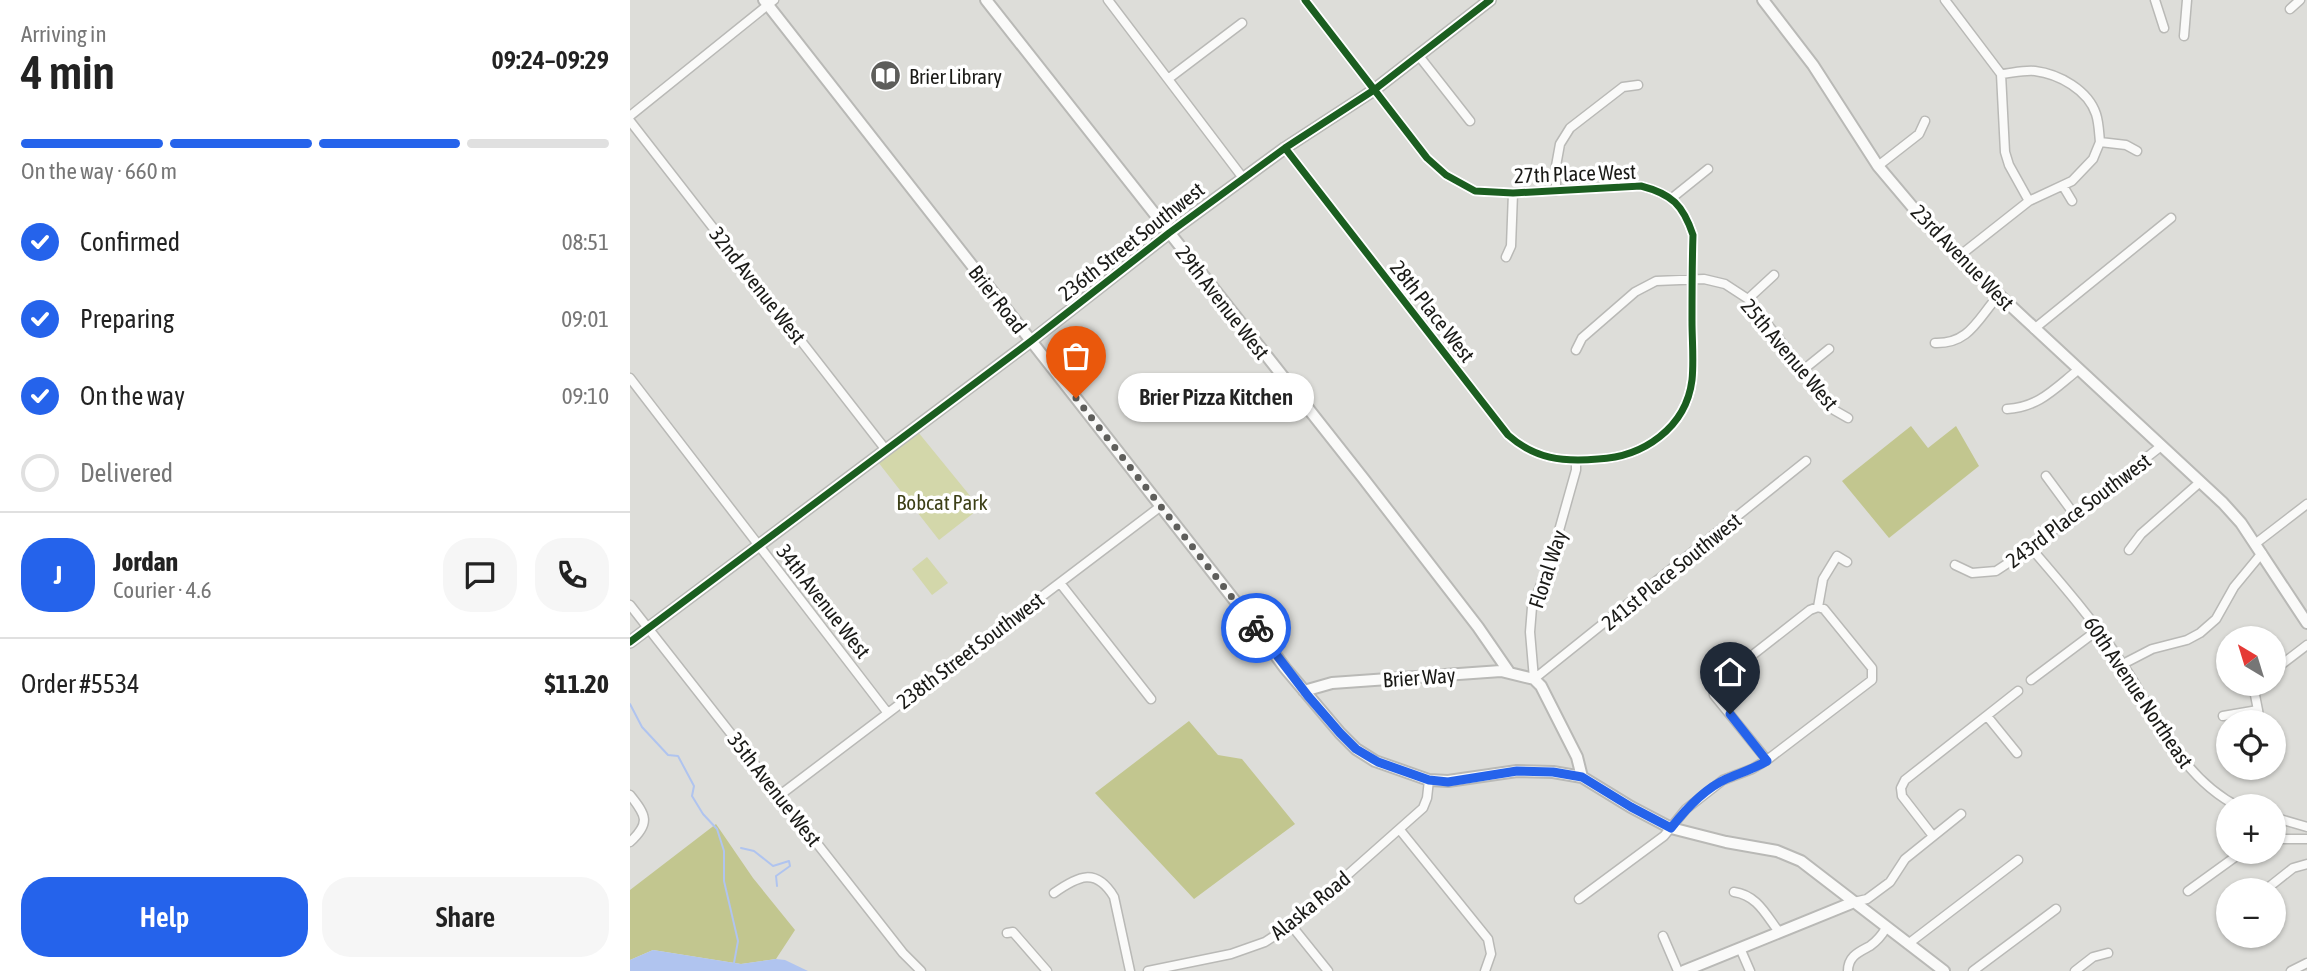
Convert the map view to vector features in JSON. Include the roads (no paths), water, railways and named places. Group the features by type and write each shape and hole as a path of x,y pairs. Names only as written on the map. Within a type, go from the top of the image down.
{"street":[{"name":"29th Avenue West","path":"986,0 1363,478 1478,627 1509,672"},
{"path":"1108,0 1243,178"},
{"name":"27th Place West","path":"1305,0 1427,158 1446,175 1475,191 1513,193 1641,186 1672,198"},
{"name":"236th Street Southwest","path":"630,642 1031,341 1169,233 1243,178 1374,90 1490,0"},
{"name":"23rd Avenue West","path":"1763,0 1813,65 1878,166 1921,217 1958,257 2231,512 2306,620"},
{"path":"1945,0 2001,74 2005,152 2009,165 2029,201"},
{"path":"2155,0 2164,28"},
{"path":"2290,9 2300,0"},
{"path":"2184,36 2188,1"},
{"path":"630,118 769,2"},
{"name":"Brier Road","path":"769,2 1304,691 1356,749 1396,770 1429,780 1461,781 1517,771 1553,772 1582,777 1671,828 1791,856 1817,872 1944,971"},
{"path":"1168,79 1242,23"},
{"path":"1419,56 1470,121"},
{"path":"1958,257 2029,201 2063,186 2083,171 2093,159 2100,142 2096,115 2080,91 2051,74 2032,71 2001,74"},
{"path":"1556,191 1556,166 1560,144 1570,128 1623,87 1638,85"},
{"name":"32nd Avenue West","path":"630,118 886,450"},
{"path":"1878,166 1919,134 1925,121"},
{"path":"2100,142 2126,145 2137,151"},
{"name":"28th Place West","path":"1285,149 1508,435 1521,447 1534,453 1576,460"},
{"path":"1576,460 1632,454 1668,430 1684,410 1692,381 1693,235 1687,216 1672,198 1708,169"},
{"path":"2063,186 2072,201"},
{"path":"1506,257 1511,246 1513,193"},
{"path":"2034,329 2171,218"},
{"path":"1748,299 1774,275"},
{"name":"25th Avenue West","path":"1576,350 1582,338 1635,292 1656,281 1704,279 1725,284 1748,299 1834,410 1848,418"},
{"path":"1936,344 1957,341 1971,331 1998,295"},
{"path":"1803,370 1829,349"},
{"path":"1051,367 1072,359 1078,367 1077,371 1071,373 1063,382"},
{"path":"2007,409 2029,406 2042,399 2078,370"},
{"name":"34th Avenue West","path":"630,378 887,712"},
{"name":"243rd Place Southwest","path":"1955,565 1972,573 1996,571 2031,548 2160,447"},
{"name":"Floral Way","path":"1534,679 1530,632 1532,607 1561,527 1576,470 1576,460"},
{"name":"241st Place Southwest","path":"1534,679 1806,461"},
{"path":"2046,476 2074,514"},
{"path":"2129,550 2141,534 2199,483"},
{"path":"2123,664 2152,649 2187,640 2200,633 2216,619 2259,549 2307,504"},
{"name":"238th Street Southwest","path":"780,795 1161,506"},
{"name":"60th Avenue Northeast","path":"2031,548 2099,629 2190,770 2217,794"},
{"path":"1818,607 1824,579 1837,556 1847,562"},
{"path":"1060,583 1151,699"},
{"name":"35th Avenue West","path":"630,605 903,953 921,971"},
{"path":"1579,899 1664,836 1686,809 1723,780 1767,761 1872,680 1872,668 1824,609 1818,607 1810,610 1713,686 1714,695 1767,761"},
{"path":"2031,680 2099,629"},
{"path":"2286,661 2307,645"},
{"name":"Brier Way","path":"1304,691 1332,683 1509,672 1534,679"},
{"path":"1534,679 1541,686 1577,757 1582,777"},
{"path":"1933,836 1902,796 1901,788 1905,780 2018,691"},
{"path":"2255,696 2258,710"},
{"path":"1987,716 2017,753"},
{"name":"Alaska Road","path":"1147,971 1188,967 1231,954 1265,942 1291,925 1423,808 1429,780"},
{"path":"630,795 643,811 645,821 642,830 630,842"},
{"path":"1684,971 1867,899 1890,882 1905,859 1961,814"},
{"path":"2286,821 2307,827"},
{"path":"1400,830 1488,939 1491,954 1487,968"},
{"path":"2286,839 2307,839"},
{"path":"1908,944 2018,860"},
{"path":"2188,891 2225,864"},
{"path":"2280,878 2293,868 2307,864"},
{"path":"1054,893 1071,880 1088,876 1100,880 1108,888 1114,897 1130,971"},
{"path":"1734,892 1745,893 1756,900 1779,932"},
{"path":"1973,971 2056,909"},
{"path":"1291,925 1328,971"},
{"path":"1848,971 1851,958 1858,951 1872,945 1886,928"},
{"path":"1007,933 1013,932 1047,971"},
{"path":"1663,936 1678,971"},
{"path":"1740,948 1751,971"},
{"path":"2075,971 2093,957 2108,953"},
{"path":"2291,971 2307,962"}],"water":[{"path":"653,950 741,964 785,960 808,971 630,971 630,960"}],"waterway":[{"path":"630,704 642,727 668,755 678,756 694,786 692,796 703,814 717,829 724,851 724,881 738,941 734,963"},
{"path":"741,848 754,851 773,866 789,861 790,866 776,876 777,886"}],"place":[{"name":"Brier Library","path":"886,76"},
{"name":"Brier Pizza Kitchen","path":"1076,398"}],"park label":[{"name":"Bobcat Park","path":"942,502"}]}
